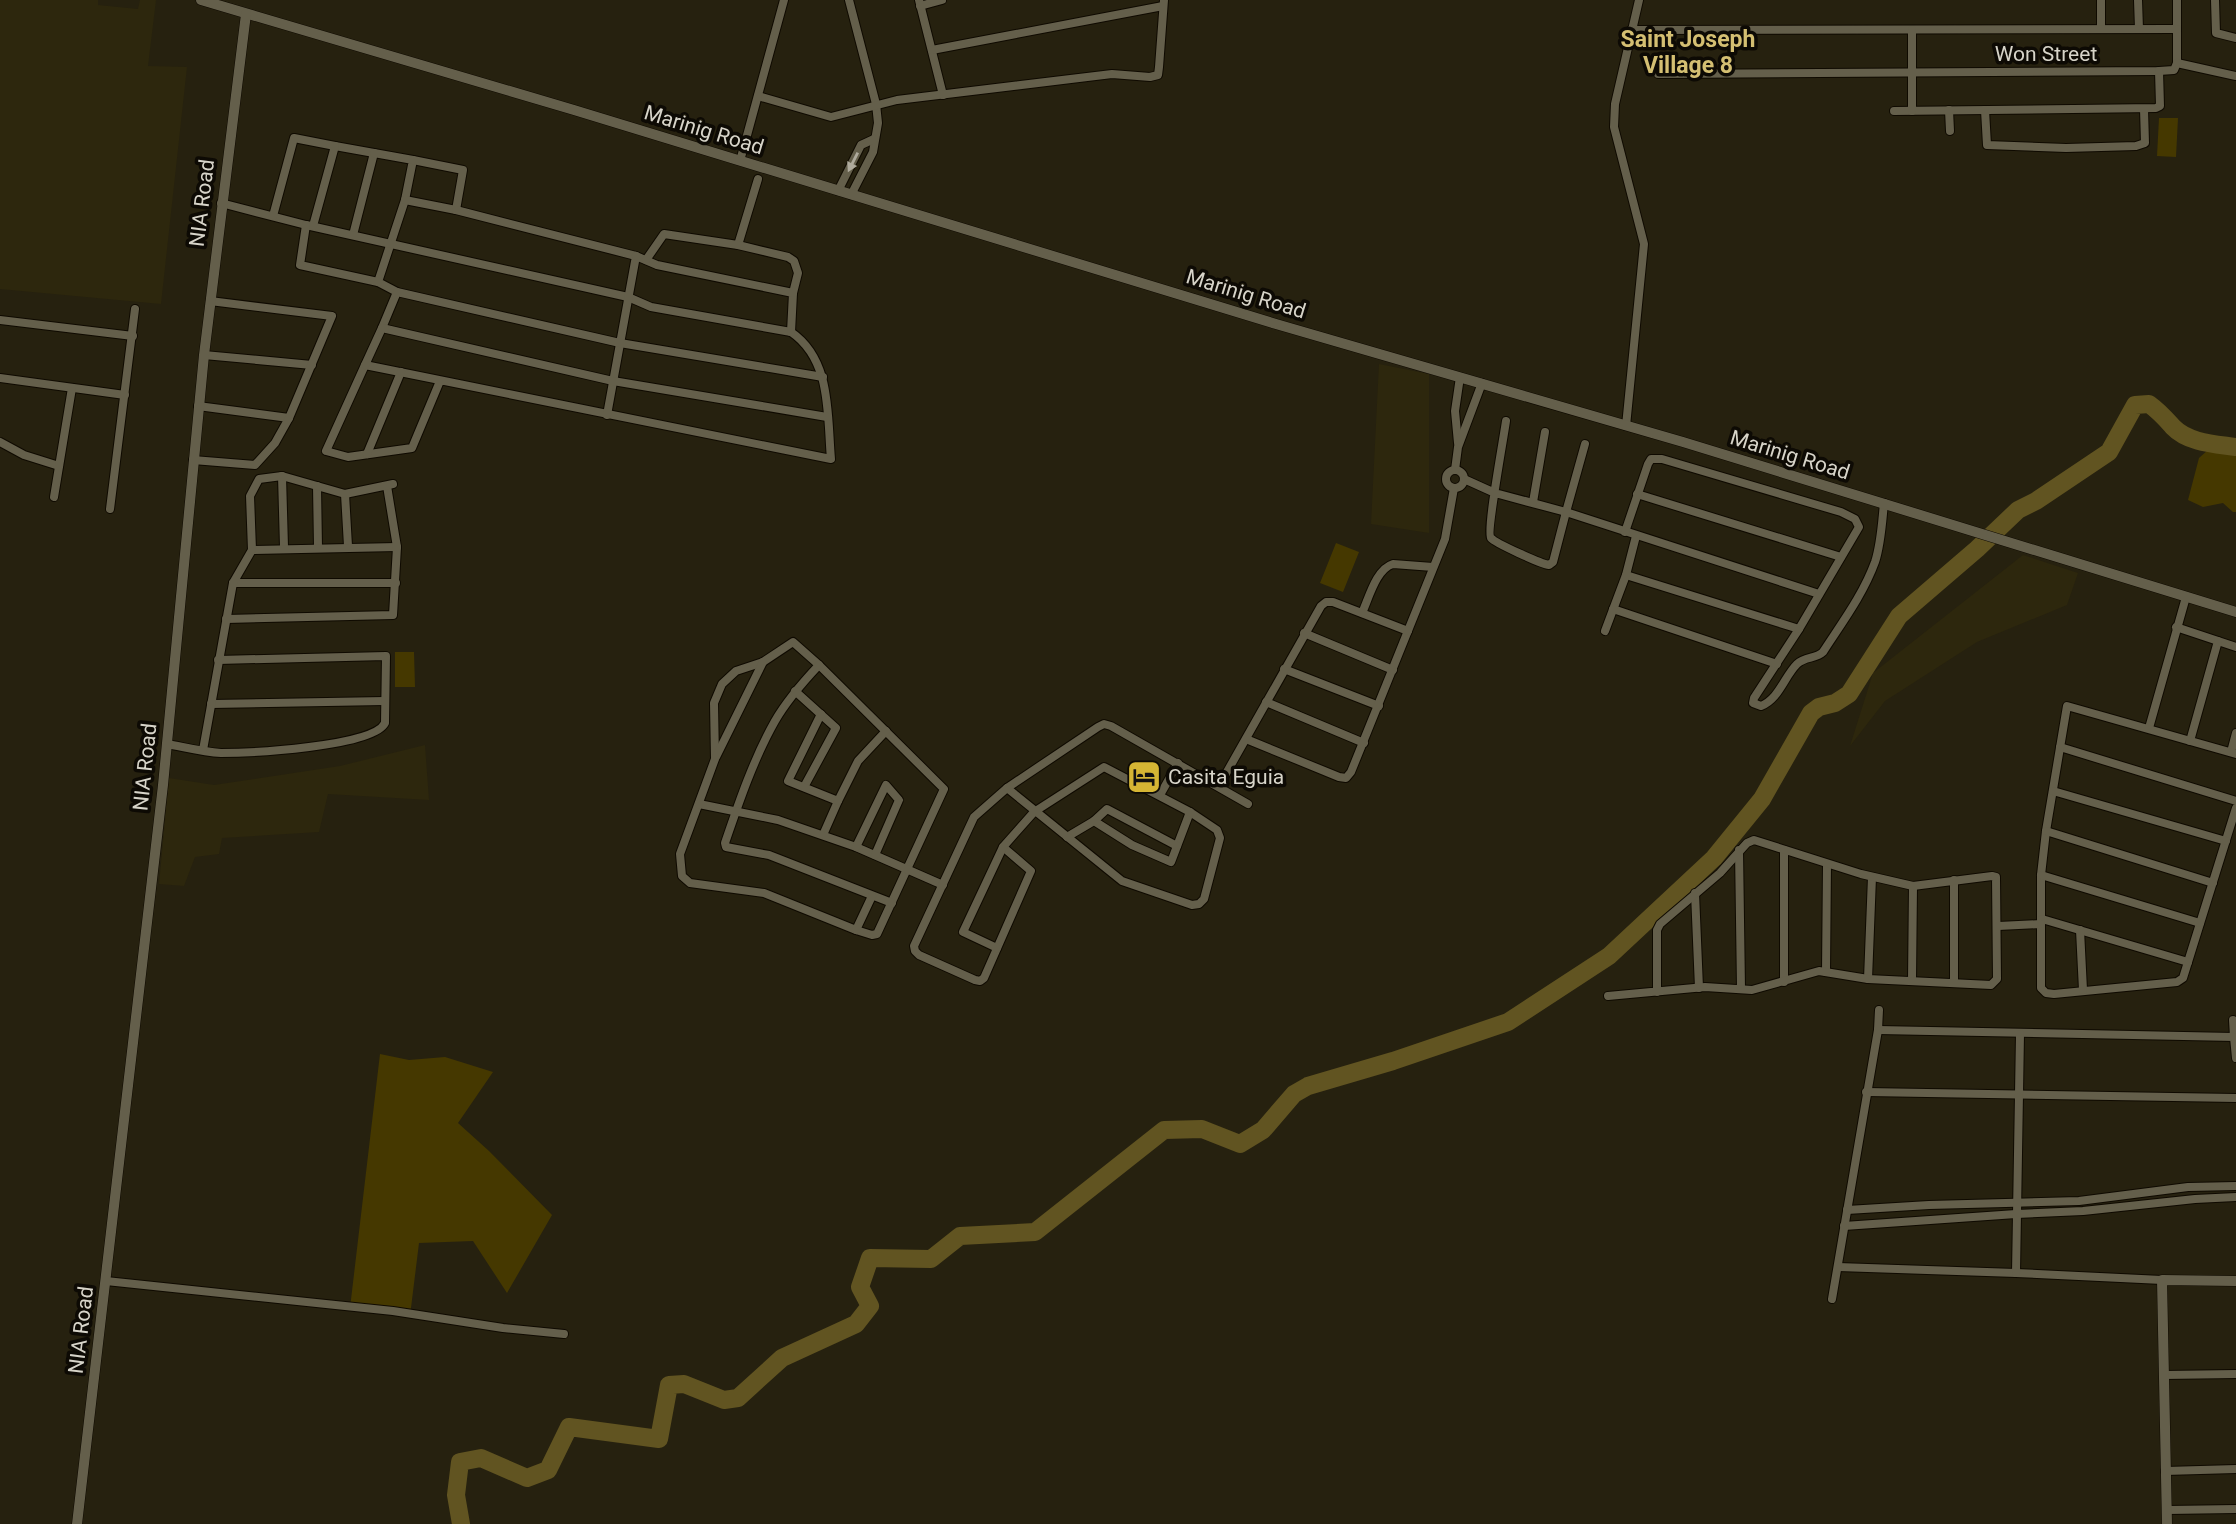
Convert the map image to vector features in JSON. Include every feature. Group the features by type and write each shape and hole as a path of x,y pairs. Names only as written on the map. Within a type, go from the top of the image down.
{"street":[{"name":"Marinig Road","path":"201,0 1276,324 2001,538 2236,612"},
{"path":"740,161 784,0"},
{"path":"849,0 876,104 878,123 873,152 851,195"},
{"path":"942,0 919,3 943,95"},
{"path":"1626,426 1644,244 1614,127 1615,104 1639,0"},
{"path":"2101,0 2101,29"},
{"path":"2138,0 2139,29"},
{"path":"2177,0 2177,63 2236,76"},
{"path":"2215,0 2216,33 2236,38"},
{"path":"758,96 831,117 876,104 1112,74 1150,78 1158,75 1163,3 932,50"},
{"name":"NIA Road","path":"77,1524 167,744 198,406 220,203 246,13"},
{"path":"1631,30 2177,29"},
{"path":"1912,30 1912,111"},
{"name":"Won Street","path":"1658,74 2159,71 2175,70 2177,63"},
{"path":"1894,111 2144,109 2160,106 2159,71"},
{"path":"1985,110 1987,145 2066,148 2136,146 2145,143 2144,109"},
{"path":"1949,110 1950,131"},
{"path":"273,216 294,138 463,170 456,210"},
{"path":"838,191 861,145 874,139"},
{"path":"335,146 300,265 378,282 397,292 620,343 823,377"},
{"path":"353,235 374,153"},
{"path":"378,282 405,200 413,160"},
{"path":"738,245 758,180"},
{"path":"405,200 456,210 636,256 657,265 793,293"},
{"path":"220,203 392,245 628,297 651,307 791,332 803,340 823,377 831,459 365,365"},
{"path":"646,260 664,234 738,245 788,257 794,261 798,273 793,293 791,332"},
{"path":"607,415 636,256"},
{"path":"397,292 326,451 348,457 412,448 440,381"},
{"path":"193,460 255,465 275,443 289,418 332,316 210,301"},
{"path":"110,509 135,309"},
{"path":"0,320 133,336"},
{"path":"382,328 613,381 827,416"},
{"path":"204,355 312,365"},
{"path":"367,454 401,372"},
{"path":"1455,470 1458,447 1455,411 1460,377"},
{"path":"0,378 125,395"},
{"path":"1458,447 1482,383"},
{"path":"54,497 72,388"},
{"path":"198,406 289,418"},
{"path":"1506,421 1489,536 1541,564 1549,565 1553,562 1585,444"},
{"path":"1533,502 1545,432"},
{"path":"0,442 24,455 59,466"},
{"path":"1625,532 1651,459 1662,459 1841,512 1855,519 1859,527 1799,629 1754,698 1755,705 1765,705 1798,664 1823,652 1856,601 1874,562 1881,534 1884,503"},
{"path":"1464,479 1462,485 1454,488 1448,485 1446,480 1449,472 1455,470 1462,474 1464,479 1495,493 1591,519 1819,594"},
{"path":"203,750 218,660 233,583 252,550 250,496 259,479 282,476 345,494 390,485 397,547 393,615 226,619"},
{"path":"282,476 284,547"},
{"path":"317,486 318,547"},
{"path":"1245,739 1346,778 1351,772 1444,539 1454,488"},
{"path":"345,494 348,546"},
{"path":"1637,494 1841,557"},
{"path":"1605,631 1626,575 1636,536"},
{"path":"252,550 284,547 397,547"},
{"path":"1362,613 1387,566 1393,564 1433,567"},
{"path":"1626,575 1799,629"},
{"path":"233,583 396,583"},
{"path":"2149,728 2186,597"},
{"path":"1219,786 1304,633 1326,602 1333,602 1408,631"},
{"path":"1613,610 1777,664"},
{"path":"2176,626 2236,647"},
{"path":"1304,633 1393,670"},
{"path":"2190,741 2218,641"},
{"path":"715,760 714,703 722,684 736,671 763,662 793,642 944,789 877,934 856,930 764,893 684,880 680,854 715,760 763,662"},
{"path":"167,744 219,753 274,751 332,744 383,727 386,656 218,660"},
{"path":"819,665 795,691 775,721 724,843 726,847 769,855 892,903"},
{"path":"1284,669 1379,706"},
{"path":"795,691 836,728 804,787"},
{"path":"211,704 386,701"},
{"path":"1266,702 1364,743"},
{"path":"2236,733 2234,753 2067,706 2041,875 2041,988 2046,993 2054,994 2177,982 2183,978 2236,808"},
{"path":"821,714 788,777 788,782 838,802"},
{"path":"1003,847 1031,871 984,978 980,981 915,951 914,946 974,817 1007,788 1104,724 1248,804"},
{"path":"823,835 858,761 886,730"},
{"path":"2060,747 2236,801"},
{"path":"1160,795 1178,763"},
{"path":"997,948 963,932 1003,847 1034,813 1104,767 1190,812 1220,834 1204,900 1192,905 1122,881 1034,813 1007,788"},
{"path":"856,847 884,783 899,800 875,855"},
{"path":"2053,791 2226,841"},
{"path":"699,804 778,820 856,847 943,885"},
{"path":"1067,837 1094,821 1107,809 1177,846"},
{"path":"1094,821 1132,845 1171,862 1190,812"},
{"path":"2046,831 2213,883"},
{"path":"1608,996 1657,992 1699,988 1752,990 1808,973 1826,972 1868,979 1992,985 1995,982 1996,877 1913,886 1872,877 1754,840 1739,850 1720,873 1660,924 1657,930 1657,992"},
{"path":"1739,850 1741,989"},
{"path":"1784,850 1784,982"},
{"path":"1826,972 1827,863"},
{"path":"2041,875 2200,923"},
{"path":"1868,979 1872,877"},
{"path":"1954,880 1954,983"},
{"path":"1912,980 1913,886"},
{"path":"1695,893 1699,988"},
{"path":"856,930 872,896"},
{"path":"1997,926 2041,922 2080,930 2188,962"},
{"path":"2080,930 2083,990"},
{"path":"1832,1299 1878,1030 1879,1010"},
{"path":"2234,1020 2236,1058"},
{"path":"1878,1030 2235,1041"},
{"path":"2016,1273 2020,1034"},
{"path":"1866,1092 2236,1098"},
{"path":"1847,1210 2079,1201 2188,1187 2236,1186"},
{"path":"1844,1226 2083,1211 2236,1197"},
{"path":"1838,1268 2236,1281"},
{"path":"2162,1280 2167,1524"},
{"path":"106,1282 393,1311 503,1328 564,1334"},
{"path":"2164,1376 2236,1374"},
{"path":"2165,1471 2236,1469"},
{"path":"2167,1510 2236,1509"}],"shaded area":[{"path":"0,0 98,0 98,5 138,9 140,0 156,0 148,66 187,67 161,304 0,289"},
{"path":"2159,118 2178,118 2176,157 2157,156"},
{"path":"1379,364 1429,374 1429,533 1371,524"},
{"path":"2208,450 2236,454 2236,512 2223,503 2203,507 2188,500 2199,458"},
{"path":"1336,543 1359,552 1343,592 1320,583"},
{"path":"2023,555 2078,573 2067,605 1977,642 1885,701 1850,746 1873,673"},
{"path":"395,652 414,652 415,687 395,687"},
{"path":"425,745 429,800 328,794 319,832 222,838 219,854 195,857 184,886 159,884 169,778 214,785 340,766"},
{"path":"380,1054 409,1060 445,1057 493,1072 458,1123 552,1215 507,1293 473,1241 419,1243 410,1316 350,1308"}],"waterway":[{"path":"461,1524 456,1495 460,1462 481,1458 527,1478 548,1470 569,1427 659,1439 669,1385 684,1384 724,1400 738,1398 782,1358 856,1324 870,1306 860,1287 870,1258 931,1259 960,1236 1035,1232 1164,1130 1202,1129 1240,1144 1263,1130 1294,1094 1308,1086 1508,1022 1609,956 1714,858 1762,799 1811,713 1849,694 1899,616 2018,510 2109,452 2135,405 2149,404 2186,436 2203,442 2236,447"}],"place":[{"name":"Casita Eguia","path":"1144,777"}],"district":[{"name":"Saint Joseph Village 8","path":"1688,52"}]}
